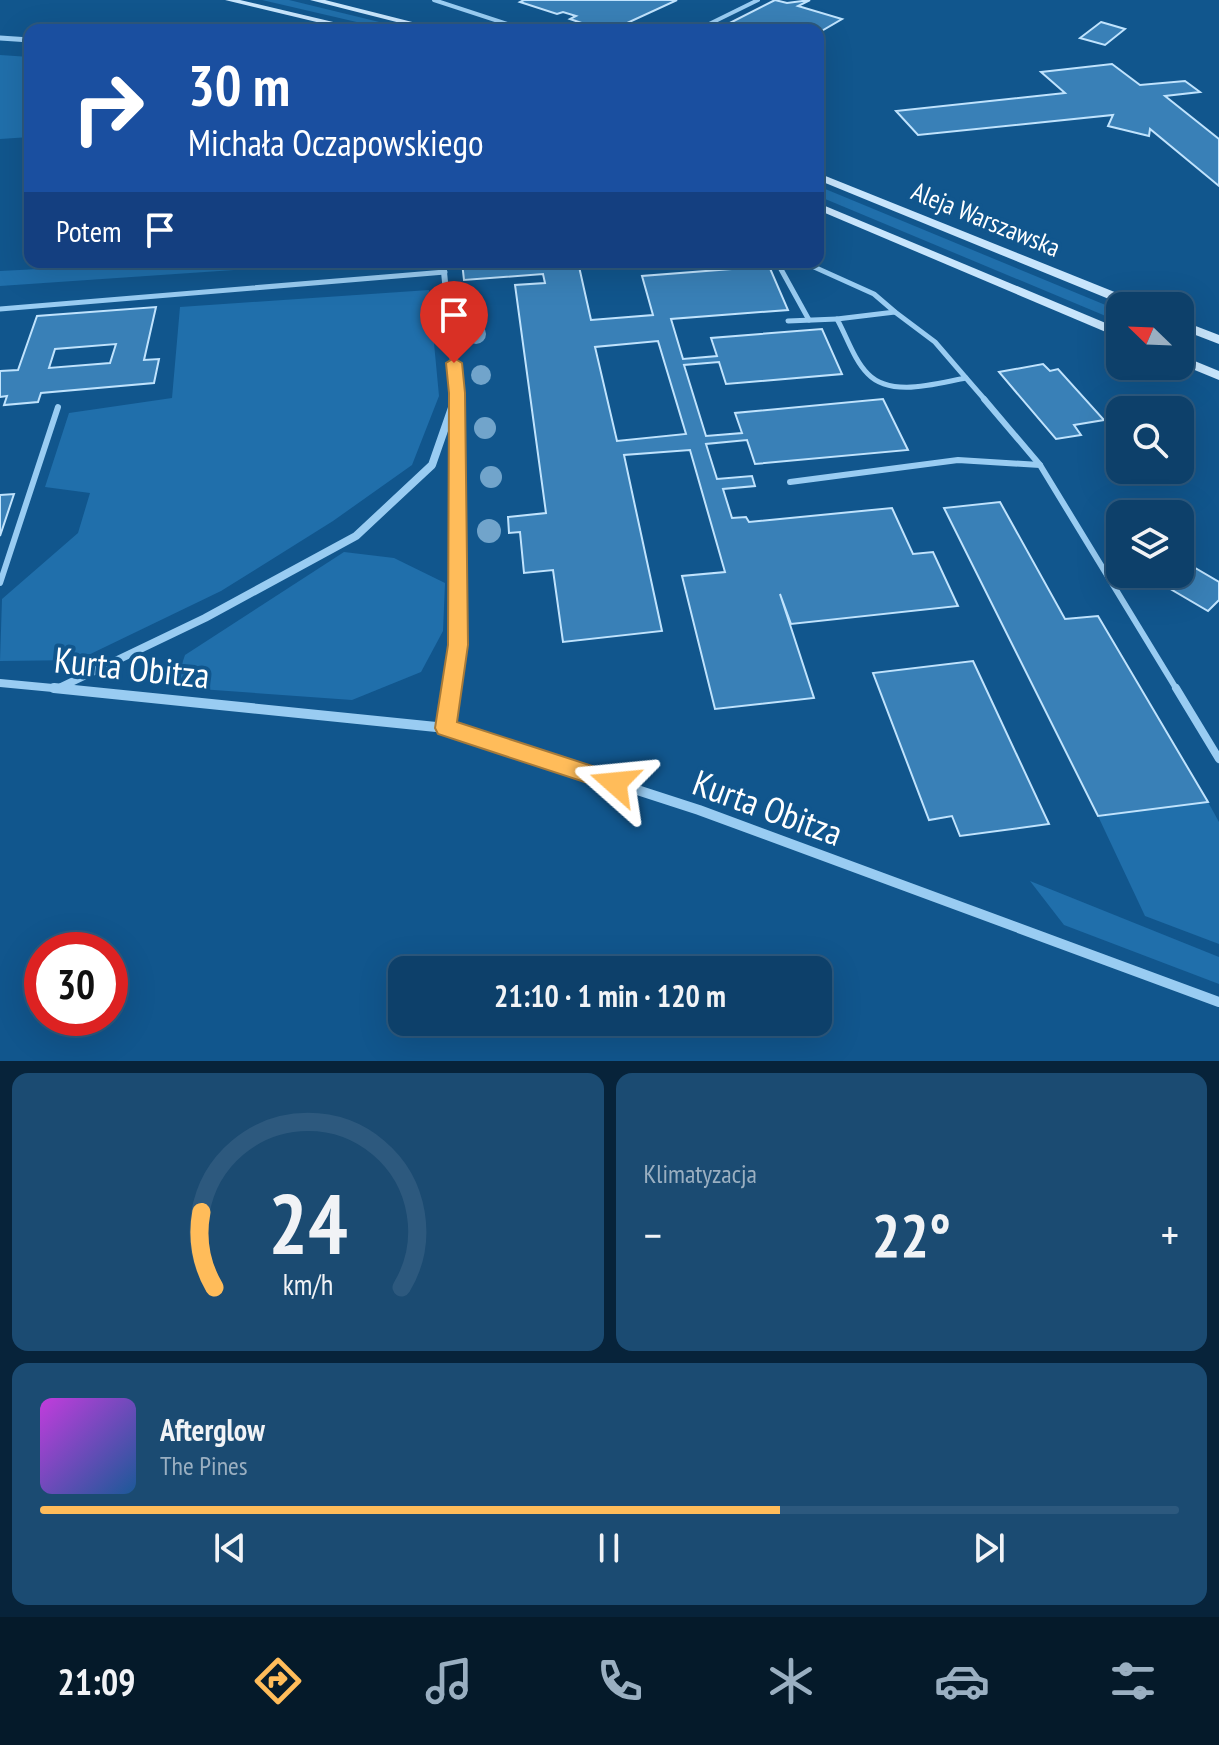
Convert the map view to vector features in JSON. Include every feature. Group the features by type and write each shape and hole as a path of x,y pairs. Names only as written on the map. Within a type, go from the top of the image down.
{"main road":[{"path":"229,0 335,24"},
{"path":"314,0 414,24"},
{"name":"Aleja Warszawska","path":"824,178 1106,293"},
{"name":"Aleja Warszawska","path":"824,209 1106,328"},
{"path":"1194,330 1219,340"},
{"path":"1194,365 1219,376"}],"street":[{"path":"0,38 24,40"},
{"path":"444,268 457,393 458,645 446,728"},
{"path":"60,688 205,618 356,536 432,465 457,393"},
{"name":"Kurta Obitza","path":"0,683 446,728 699,810 1219,1002"}],"lane":[{"path":"434,0 508,24"},
{"path":"709,24 758,0"},
{"path":"780,268 809,320"},
{"path":"816,268 874,294 935,342 1040,465 1219,759"},
{"path":"0,309 445,272"},
{"path":"788,321 895,312"},
{"path":"837,319 870,377 877,381 901,386 966,378"},
{"path":"0,583 58,407"},
{"path":"790,482 958,460 1040,465"}],"shaded area":[{"path":"262,0 289,0 387,24 365,24"},
{"path":"0,55 24,57 24,137 0,139"},
{"path":"824,188 1106,305 1106,316 824,199"},
{"path":"58,268 265,268 0,286 0,271"},
{"path":"429,290 439,396 412,465 333,521 221,591 78,660 0,661 2,599 78,533 90,493 45,487 69,413 172,398 180,307"},
{"path":"344,552 394,558 445,583 443,631 421,672 352,700 200,689 177,679 185,655"},
{"path":"1208,802 1219,822 1219,944 1145,916 1098,816"},
{"path":"1030,881 1219,957 1219,984 1064,925"}],"building":[{"path":"677,0 625,24 585,24 570,19 576,16 563,12 557,14 520,2"},
{"path":"775,0 787,3 810,0 798,6 842,19 824,30 824,24 728,24"},
{"path":"1101,22 1125,29 1105,45 1080,38"},
{"path":"1112,64 1140,85 1185,81 1200,92 1165,96 1219,139 1219,186 1150,129 1149,136 1108,126 1113,115 918,135 896,111 1065,93 1041,72"},
{"path":"463,268 579,268 591,320 653,315 642,276 770,268 788,310 671,319 683,359 717,356 711,338 822,329 842,374 726,384 719,362 684,365 706,436 742,433 735,413 883,399 908,450 755,464 747,440 706,444 717,479 752,476 755,486 723,489 732,518 746,517 749,522 892,508 913,554 933,552 958,606 791,624 780,594 814,698 715,709 682,576 725,572 690,450 624,455 662,631 563,642 553,570 524,573 520,532 509,533 508,517 546,513 515,285 545,283 543,274 464,280","holes":["658,341 686,434 617,441 595,347"]},
{"path":"156,307 144,360 159,359 154,383 41,393 38,402 4,405 7,396 0,397 0,371 18,370 37,316","holes":["116,344 110,363 49,368 55,349"]},
{"path":"1043,364 1050,371 1058,369 1104,420 1074,425 1081,435 1056,439 999,372"},
{"path":"14,494 0,536 0,495"},
{"path":"1000,502 1065,619 1098,616 1208,802 1098,816 944,508"},
{"path":"1194,567 1219,582 1219,600 1208,611 1169,588 1194,588"},
{"path":"973,661 1049,824 960,836 952,816 929,820 873,673"}],"route":[{"path":"454,363 457,393 458,645 446,728 615,783"}]}
